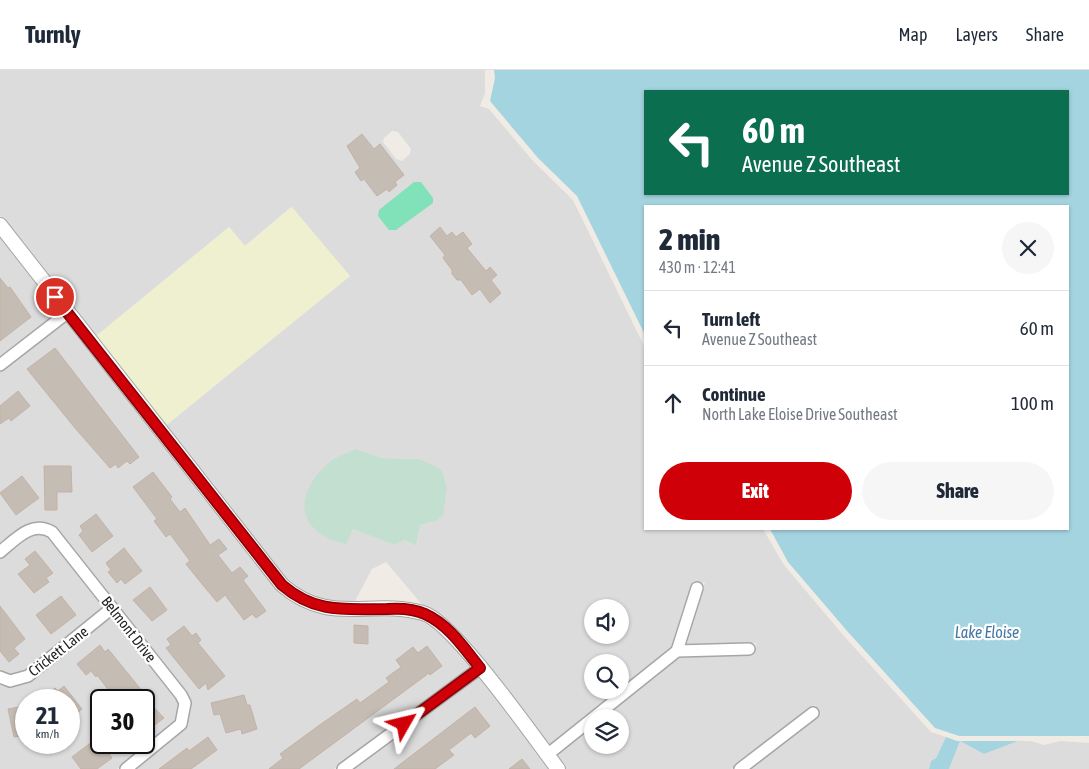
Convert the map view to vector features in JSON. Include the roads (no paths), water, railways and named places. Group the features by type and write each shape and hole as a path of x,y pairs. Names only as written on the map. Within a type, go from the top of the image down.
{"street":[{"path":"0,225 67,313 282,585 295,596 311,604 331,610 401,608 423,612 445,627 480,668 558,769"},
{"path":"0,364 67,313"},
{"name":"Belmont Drive","path":"0,552 30,529 44,528 57,536 181,695 184,703 181,724 126,769"},
{"path":"547,755 677,651 697,588"},
{"name":"Crickett Lane","path":"0,677 10,681 28,676 112,608"},
{"path":"677,651 750,648"},
{"path":"343,769 480,668"},
{"path":"740,769 813,713"}],"water":[{"name":"Lake Eloise","path":"494,70 1089,70 1089,736 959,736 935,728 788,562 771,530 1069,530 1069,205 644,205 644,333 577,196 538,158 490,101 495,78"},
{"path":"946,737 960,741 949,769 929,769 931,761 936,758"},
{"path":"960,741 1018,741 984,754"}]}
